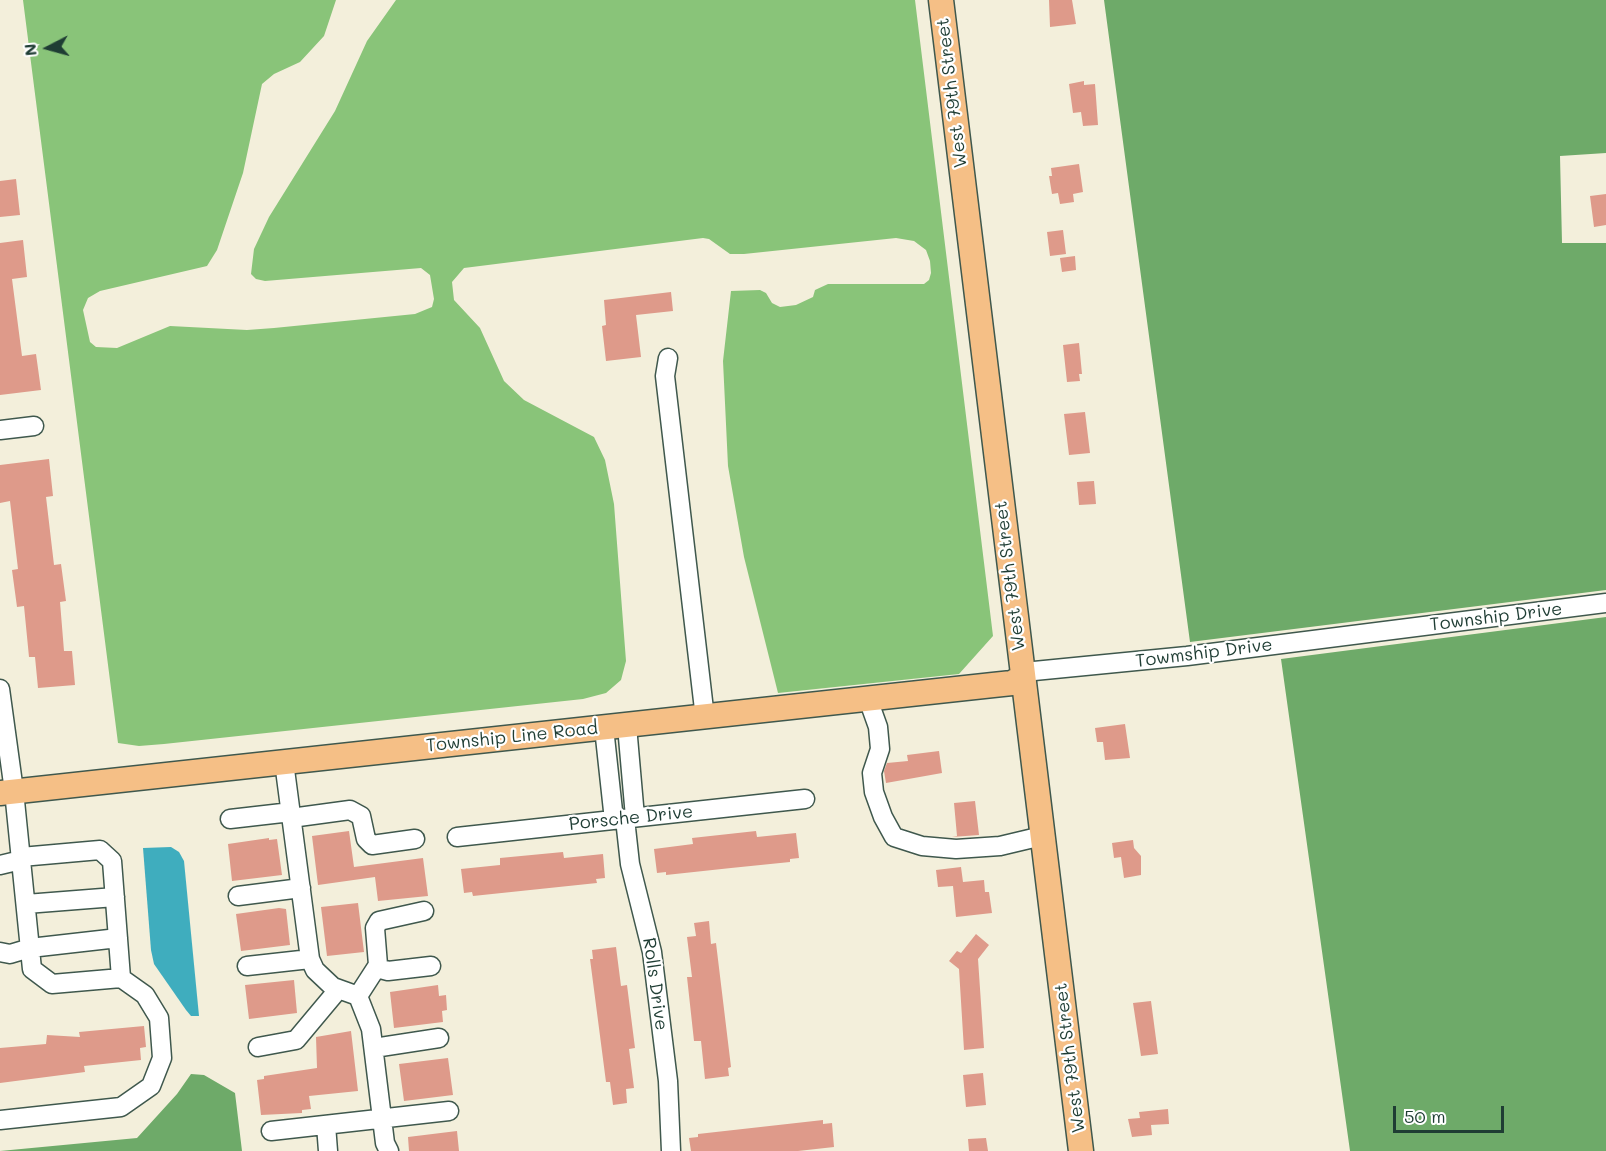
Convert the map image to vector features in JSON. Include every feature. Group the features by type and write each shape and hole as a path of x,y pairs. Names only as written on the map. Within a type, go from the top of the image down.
{"main road":[{"name":"West 79th Street","path":"941,0 1081,1151"},
{"name":"Township Line Road","path":"7,792 705,718 1012,683 1022,677"}],"street":[{"path":"668,358 665,376 705,718"},
{"path":"0,430 34,426"},
{"name":"Township Drive","path":"1387,631 1606,603"},
{"name":"Towmship Drive","path":"1022,677 1034,671 1387,631"},
{"path":"0,689 7,792 21,859 32,969 52,984 121,978 145,994 159,1018 162,1058 151,1086 121,1107 0,1120"},
{"path":"868,699 878,727 880,749 872,773 874,792 883,818 894,837 922,846 956,849 1000,846 1042,836"},
{"name":"Rolls Drive","path":"616,727 630,864 652,952 668,1081 671,1151"},
{"path":"284,762 310,959 319,975 338,990 358,996 368,1017 374,1048 385,1143 389,1151"},
{"name":"Porsche Drive","path":"458,837 805,799"},
{"path":"230,819 350,810 361,816 366,839 372,845 415,839"},
{"path":"0,865 21,859 100,850 111,861 121,978"},
{"path":"238,896 301,888"},
{"path":"26,904 115,897"},
{"path":"358,996 377,968 379,961 375,928 379,921 424,911"},
{"path":"0,952 10,954 30,948 118,938"},
{"path":"247,966 310,959"},
{"path":"377,968 388,971 431,966"},
{"path":"258,1047 296,1040 338,990"},
{"path":"374,1048 439,1038"},
{"path":"271,1131 449,1112"},
{"path":"326,1125 328,1151"}],"green space":[{"path":"23,0 336,0 324,36 300,62 274,74 262,84 243,173 217,250 207,266 100,291 88,298 83,310 90,342 96,347 117,348 170,326 247,330 415,314 432,307 434,299 430,275 421,268 265,281 256,279 251,274 254,249 269,217 335,111 367,41 396,0 915,0 993,636 959,674 778,693 744,557 728,466 723,361 731,291 760,290 766,293 772,303 780,307 796,305 813,297 815,290 828,284 924,284 929,280 931,273 930,261 926,250 914,241 896,238 730,254 709,239 703,238 464,268 452,282 454,300 480,328 504,381 524,400 594,437 605,460 614,504 626,661 621,680 606,693 583,699 164,744 139,746 118,743"},
{"path":"1104,0 1606,0 1606,153 1560,156 1562,243 1606,243 1606,590 1190,642"},
{"path":"1606,617 1606,1151 1350,1151 1281,659"},
{"path":"191,1074 204,1075 235,1093 242,1151 0,1151 137,1138 177,1094"}],"water":[{"path":"171,847 179,852 184,861 199,1016 191,1016 186,1010 154,964 151,950 143,848"}],"building":[{"path":"1049,0 1072,0 1076,24 1050,27"},
{"path":"1084,81 1084,85 1095,84 1098,125 1083,126 1081,112 1073,113 1069,84"},
{"path":"1079,164 1083,192 1073,194 1074,202 1060,204 1058,193 1052,194 1049,176 1052,176 1051,168"},
{"path":"16,179 20,215 0,217 0,181"},
{"path":"1606,194 1606,225 1594,227 1590,196"},
{"path":"1063,230 1066,254 1050,256 1047,232"},
{"path":"23,240 27,277 12,279 22,356 36,354 41,390 0,395 0,243"},
{"path":"1075,256 1076,270 1062,272 1060,258"},
{"path":"671,292 673,311 636,315 641,357 606,361 602,326 606,325 604,300"},
{"path":"1079,343 1082,374 1079,374 1080,381 1067,382 1063,345"},
{"path":"1085,412 1090,453 1069,455 1064,414"},
{"path":"49,459 53,496 46,497 54,565 61,564 66,601 60,602 64,651 72,651 75,685 38,688 35,657 29,657 24,606 17,607 12,570 18,569 10,501 0,503 0,465"},
{"path":"1094,481 1096,504 1079,505 1077,482"},
{"path":"1125,724 1130,758 1105,760 1103,742 1097,742 1095,728"},
{"path":"939,751 942,773 886,783 884,771 887,763 908,761 907,755"},
{"path":"975,801 979,835 952,837 957,836 954,803"},
{"path":"349,831 354,867 423,858 428,896 378,901 375,877 318,885 312,836"},
{"path":"756,831 757,837 796,833 799,858 790,859 790,862 666,875 666,872 657,873 654,849 693,844 692,838"},
{"path":"269,838 269,840 277,839 282,875 232,881 228,844"},
{"path":"1133,840 1134,848 1141,856 1141,875 1124,878 1121,857 1114,858 1112,843"},
{"path":"563,852 564,858 603,854 605,878 596,879 597,883 473,896 472,892 464,893 461,869 500,865 500,858"},
{"path":"961,867 963,882 984,880 985,892 989,892 992,913 956,917 953,886 938,887 936,870"},
{"path":"358,903 364,952 327,956 321,907"},
{"path":"286,909 290,945 241,951 236,914"},
{"path":"709,921 711,944 716,943 731,1067 728,1068 729,1076 705,1079 701,1041 694,1041 687,977 692,977 687,937 696,936 694,923"},
{"path":"976,934 989,945 978,959 984,1048 964,1050 959,969 949,961 957,951 961,953"},
{"path":"616,947 621,986 627,985 635,1048 629,1049 634,1088 626,1089 627,1103 613,1105 610,1082 606,1082 590,959 593,959 592,950"},
{"path":"294,980 297,1013 249,1019 245,985"},
{"path":"438,985 439,996 446,995 447,1010 442,1011 443,1022 394,1028 390,992"},
{"path":"1151,1001 1158,1054 1141,1056 1133,1003"},
{"path":"144,1026 146,1047 140,1048 141,1060 84,1066 85,1072 0,1083 0,1048 46,1044 47,1035 80,1037 79,1032"},
{"path":"351,1031 358,1091 309,1096 311,1109 302,1110 302,1113 261,1115 257,1080 264,1079 264,1076 317,1068 316,1037"},
{"path":"448,1058 453,1095 404,1101 399,1064"},
{"path":"983,1073 986,1105 966,1107 963,1075"},
{"path":"1168,1109 1169,1124 1151,1125 1152,1135 1132,1137 1128,1119 1140,1118 1139,1112"},
{"path":"823,1120 823,1124 832,1123 834,1147 798,1151 691,1151 689,1138 698,1137 698,1134"},
{"path":"457,1131 459,1151 409,1151 408,1137"},
{"path":"986,1138 988,1151 969,1151 968,1139"}]}
